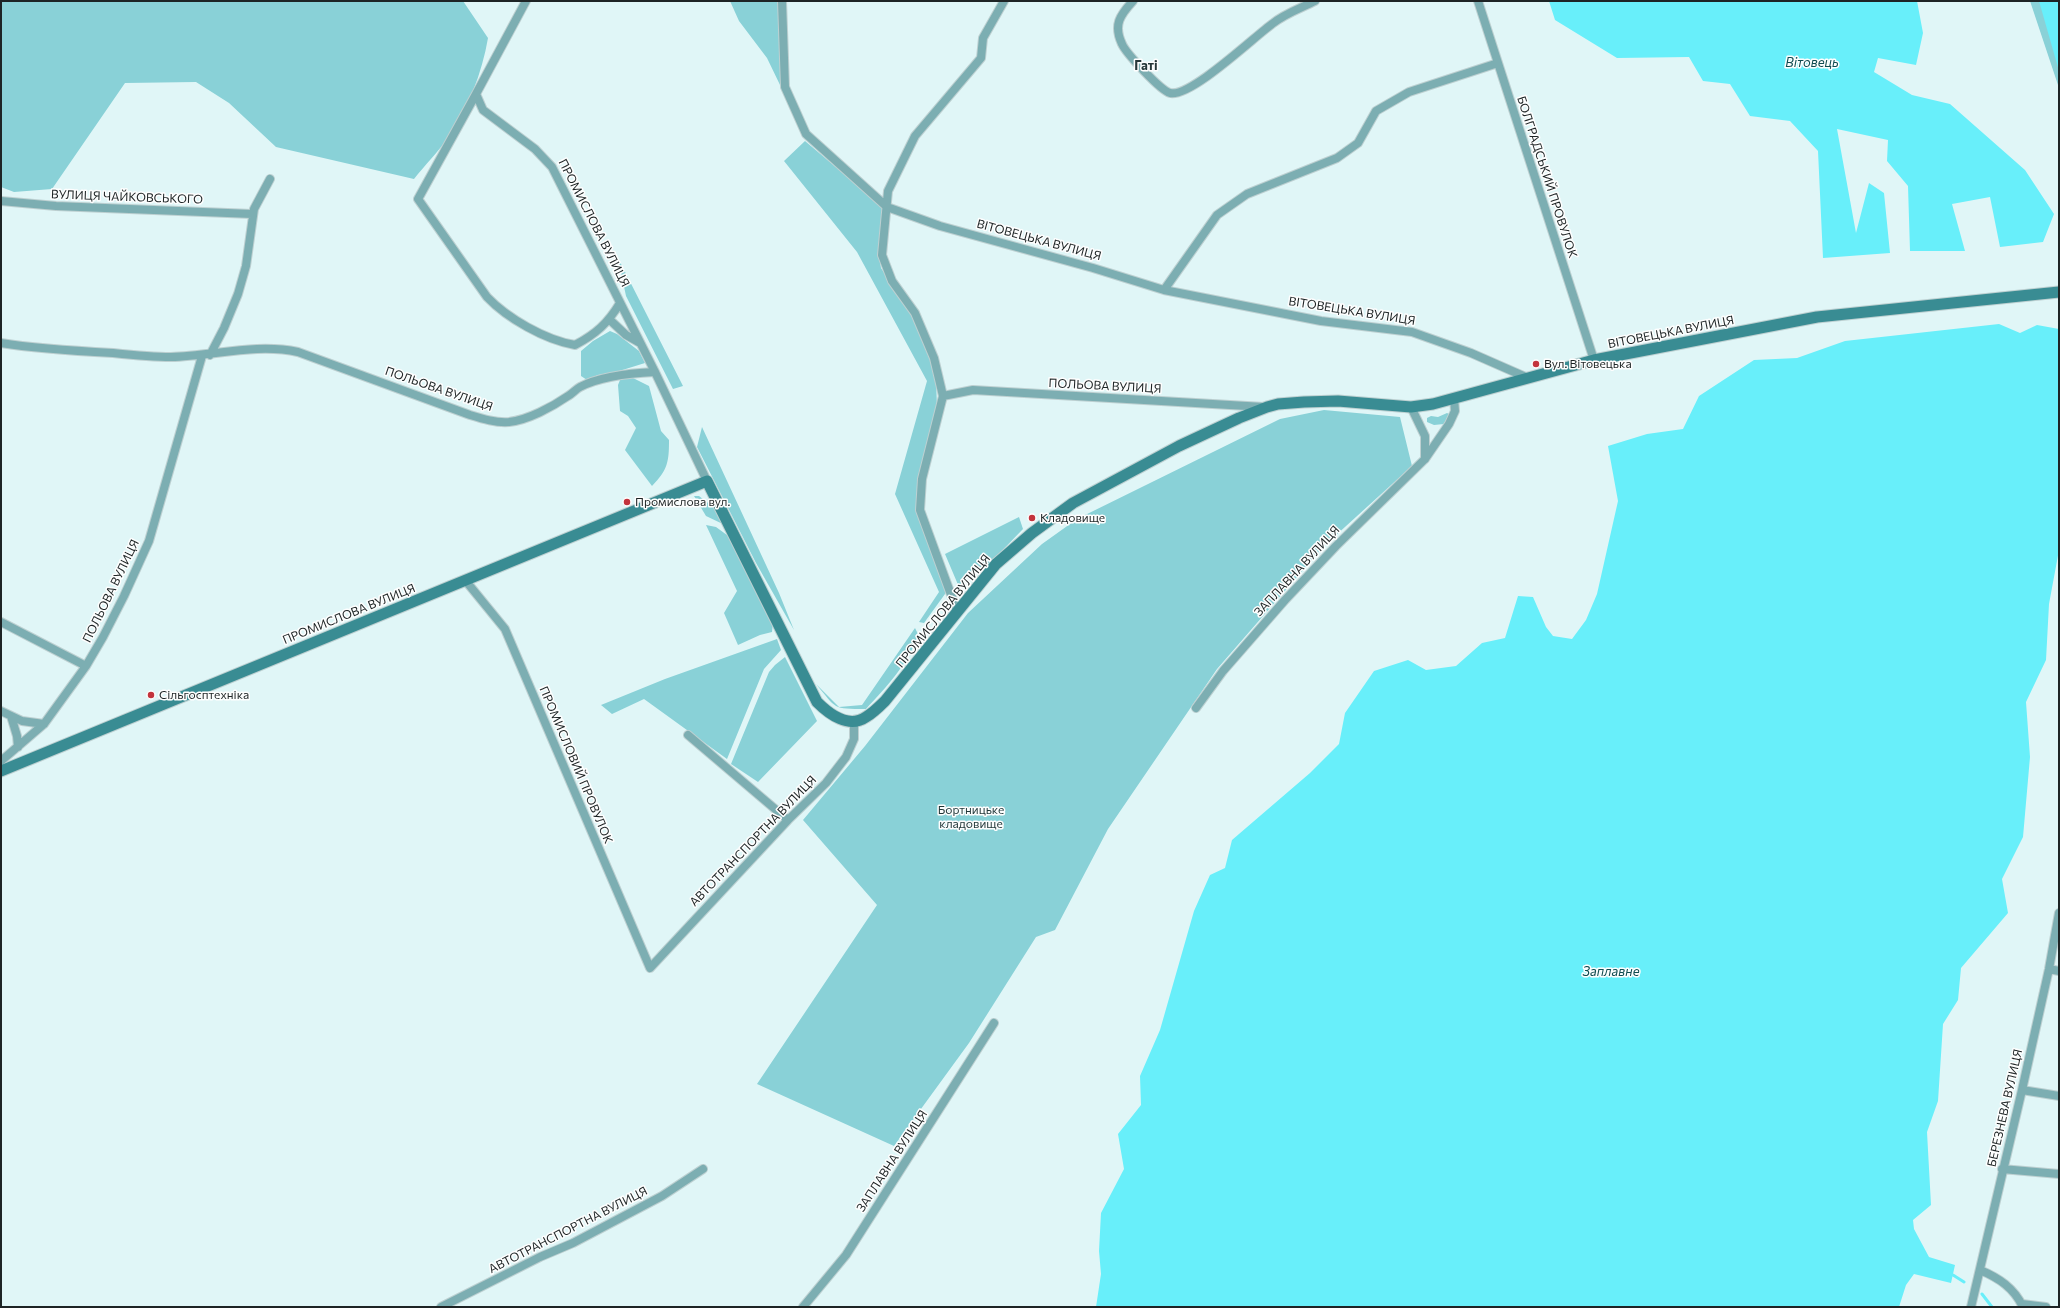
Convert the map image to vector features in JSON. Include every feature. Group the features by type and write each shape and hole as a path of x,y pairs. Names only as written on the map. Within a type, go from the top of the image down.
{"street":[{"path":"526,1 418,199 487,297 505,313 551,339 575,345 587,339 610,320 620,302"},
{"name":"ВІТОВЕЦЬКА ВУЛИЦЯ","path":"782,1 784,88 806,134 887,207 940,226 1093,268 1164,290 1321,321 1412,332 1471,353 1528,378 1594,360 1817,317 2059,292"},
{"path":"957,611 920,510 922,479 943,396 934,358 915,313 892,281 882,255 888,191 915,136 981,58 983,38 1004,1"},
{"path":"1133,1 1120,15 1117,24 1118,35 1124,48 1162,89 1171,93 1179,92 1214,72 1273,23 1315,1"},
{"name":"БОЛГРАДСЬКИЙ ПРОВУЛОК","path":"1478,1 1594,360"},
{"path":"1164,290 1217,215 1247,194 1337,158 1358,143 1376,111 1409,92 1498,63"},
{"name":"ПРОМИСЛОВА ВУЛИЦЯ","path":"476,94 483,110 535,149 552,167 655,372 707,481 817,702 829,714 841,720 854,721 865,718 886,701 996,564 1032,533 1073,503 1179,446 1239,418 1267,407 1298,402 1338,401 1411,407 1433,404 1528,378"},
{"name":"ПОЛЬОВА ВУЛИЦЯ","path":"1,761 44,724 86,666 103,637 145,553 206,355 224,328 238,294 246,266 252,214 270,179"},
{"name":"ВУЛИЦЯ ЧАЙКОВСЬКОГО","path":"1,201 56,206 252,214"},
{"path":"610,320 626,335 640,344"},
{"name":"ПОЛЬОВА ВУЛИЦЯ","path":"1,343 38,349 168,357 206,355 269,348 290,351 470,415 490,421 510,422 529,416 568,396 580,387 629,373 655,372"},
{"name":"ПОЛЬОВА ВУЛИЦЯ","path":"943,396 973,390 1267,407"},
{"name":"ЗАПЛАВНА ВУЛИЦЯ","path":"1196,708 1223,671 1285,600 1336,546 1425,459 1449,424 1455,411 1454,398"},
{"path":"1411,407 1426,436 1425,459"},
{"name":"ПРОМИСЛОВА ВУЛИЦЯ","path":"1,771 707,481"},
{"name":"ПРОМИСЛОВИЙ ПРОВУЛОК","path":"465,580 505,629 650,968"},
{"path":"1,622 86,666"},
{"path":"1,711 10,716 32,723 44,724"},
{"path":"10,716 17,736 18,747"},
{"name":"АВТОТРАНСПОРТНА ВУЛИЦЯ","path":"650,968 788,820 826,783 846,757 854,740 854,721"},
{"path":"688,735 788,820"},
{"name":"БЕРЕЗНЕВА ВУЛИЦЯ","path":"1971,1307 2049,970 2059,913"},
{"path":"2049,970 2059,971"},
{"name":"ЗАПЛАВНА ВУЛИЦЯ","path":"803,1307 846,1255 994,1023"},
{"path":"2022,1090 2059,1096"},
{"name":"АВТОТРАНСПОРТНА ВУЛИЦЯ","path":"441,1307 573,1243 662,1196 703,1169"},
{"path":"2002,1169 2059,1174"},
{"path":"1980,1270 1997,1277 2015,1293 2022,1306 2046,1307"}],"green space":[{"path":"1,1 463,1 488,38 478,77 462,115 444,143 414,179 276,147 229,103 196,82 125,83 52,189 14,192 1,187"},
{"path":"730,1 779,1 781,87 767,58 739,21"},
{"path":"2030,1 2059,1 2059,88"},
{"path":"805,141 882,207 883,217 879,255 881,268 912,315 929,355 936,380 937,407 918,510 946,590 945,594 924,623 919,622 939,592 895,494 927,381 857,252 784,161"},
{"path":"618,258 683,386 673,389 626,296"},
{"path":"610,331 617,334 639,351 645,363 616,372 598,375 587,380 581,376 581,351 593,341"},
{"path":"631,377 649,386 661,431 669,440 668,460 661,475 652,486 625,450 636,428 628,416 620,411 618,385 620,380"},
{"name":"Бортницьке кладовище","path":"1324,410 1400,417 1412,466 1323,547 1217,669 1108,829 1055,930 1036,937 969,1043 894,1146 757,1084 877,905 803,820 865,746 968,613 1042,544 1077,519 1280,419"},
{"path":"1447,413 1449,414 1444,424 1434,425 1427,422 1427,418 1431,416 1438,417"},
{"path":"702,427 779,593 794,630 756,563 697,447"},
{"path":"694,496 699,496 712,506 727,526 706,516"},
{"path":"1019,517 1023,529 990,563 969,575 962,587 959,587 945,554"},
{"path":"706,525 716,527 731,538 773,623 772,632 760,635 738,645 724,613 737,591"},
{"path":"915,628 918,634 903,665 866,709 847,709 839,707 862,705"},
{"path":"777,639 781,650 764,669 727,759 644,699 612,714 601,705 665,679"},
{"path":"785,657 817,721 758,782 731,764 769,672"},
{"path":"816,684 839,707 832,703"}],"water":[{"name":"Вітовець","path":"1549,1 1917,1 1923,33 1916,65 1878,58 1874,72 1912,95 1950,104 2025,170 2054,214 2043,242 2000,247 1990,197 1952,204 1965,251 1910,251 1908,186 1887,161 1888,140 1837,129 1856,233 1869,183 1884,193 1890,253 1823,258 1818,151 1790,121 1750,116 1730,84 1703,81 1689,57 1617,58 1555,20"},
{"path":"2039,1 2059,1 2059,71"},
{"name":"Заплавне","path":"1999,324 2020,333 2037,325 2059,329 2059,550 2049,604 2046,660 2026,702 2030,757 2023,837 2002,879 2008,913 1961,968 1958,1000 1943,1024 1938,1101 1927,1132 1931,1205 1913,1220 1914,1229 1929,1257 1955,1265 1951,1283 1914,1274 1906,1285 1899,1307 1096,1307 1101,1274 1099,1251 1101,1213 1124,1169 1118,1134 1141,1105 1140,1076 1160,1030 1194,911 1210,875 1225,868 1232,840 1310,773 1339,744 1345,713 1374,671 1408,660 1426,670 1456,666 1482,643 1505,638 1518,596 1533,597 1546,627 1553,636 1572,639 1586,620 1597,594 1618,501 1608,446 1647,434 1683,429 1699,396 1754,360 1797,358 1845,341"}],"waterway":[{"path":"1953,1275 1964,1282"},
{"path":"1982,1294 1992,1307"}],"place":[{"name":"Вул. Вітовецька","path":"1536,364"},
{"name":"Промислова вул.","path":"627,502"},
{"name":"Кладовище","path":"1032,518"},
{"name":"Сільгосптехніка","path":"151,695"}],"district":[{"name":"Гаті","path":"1146,66"}]}
